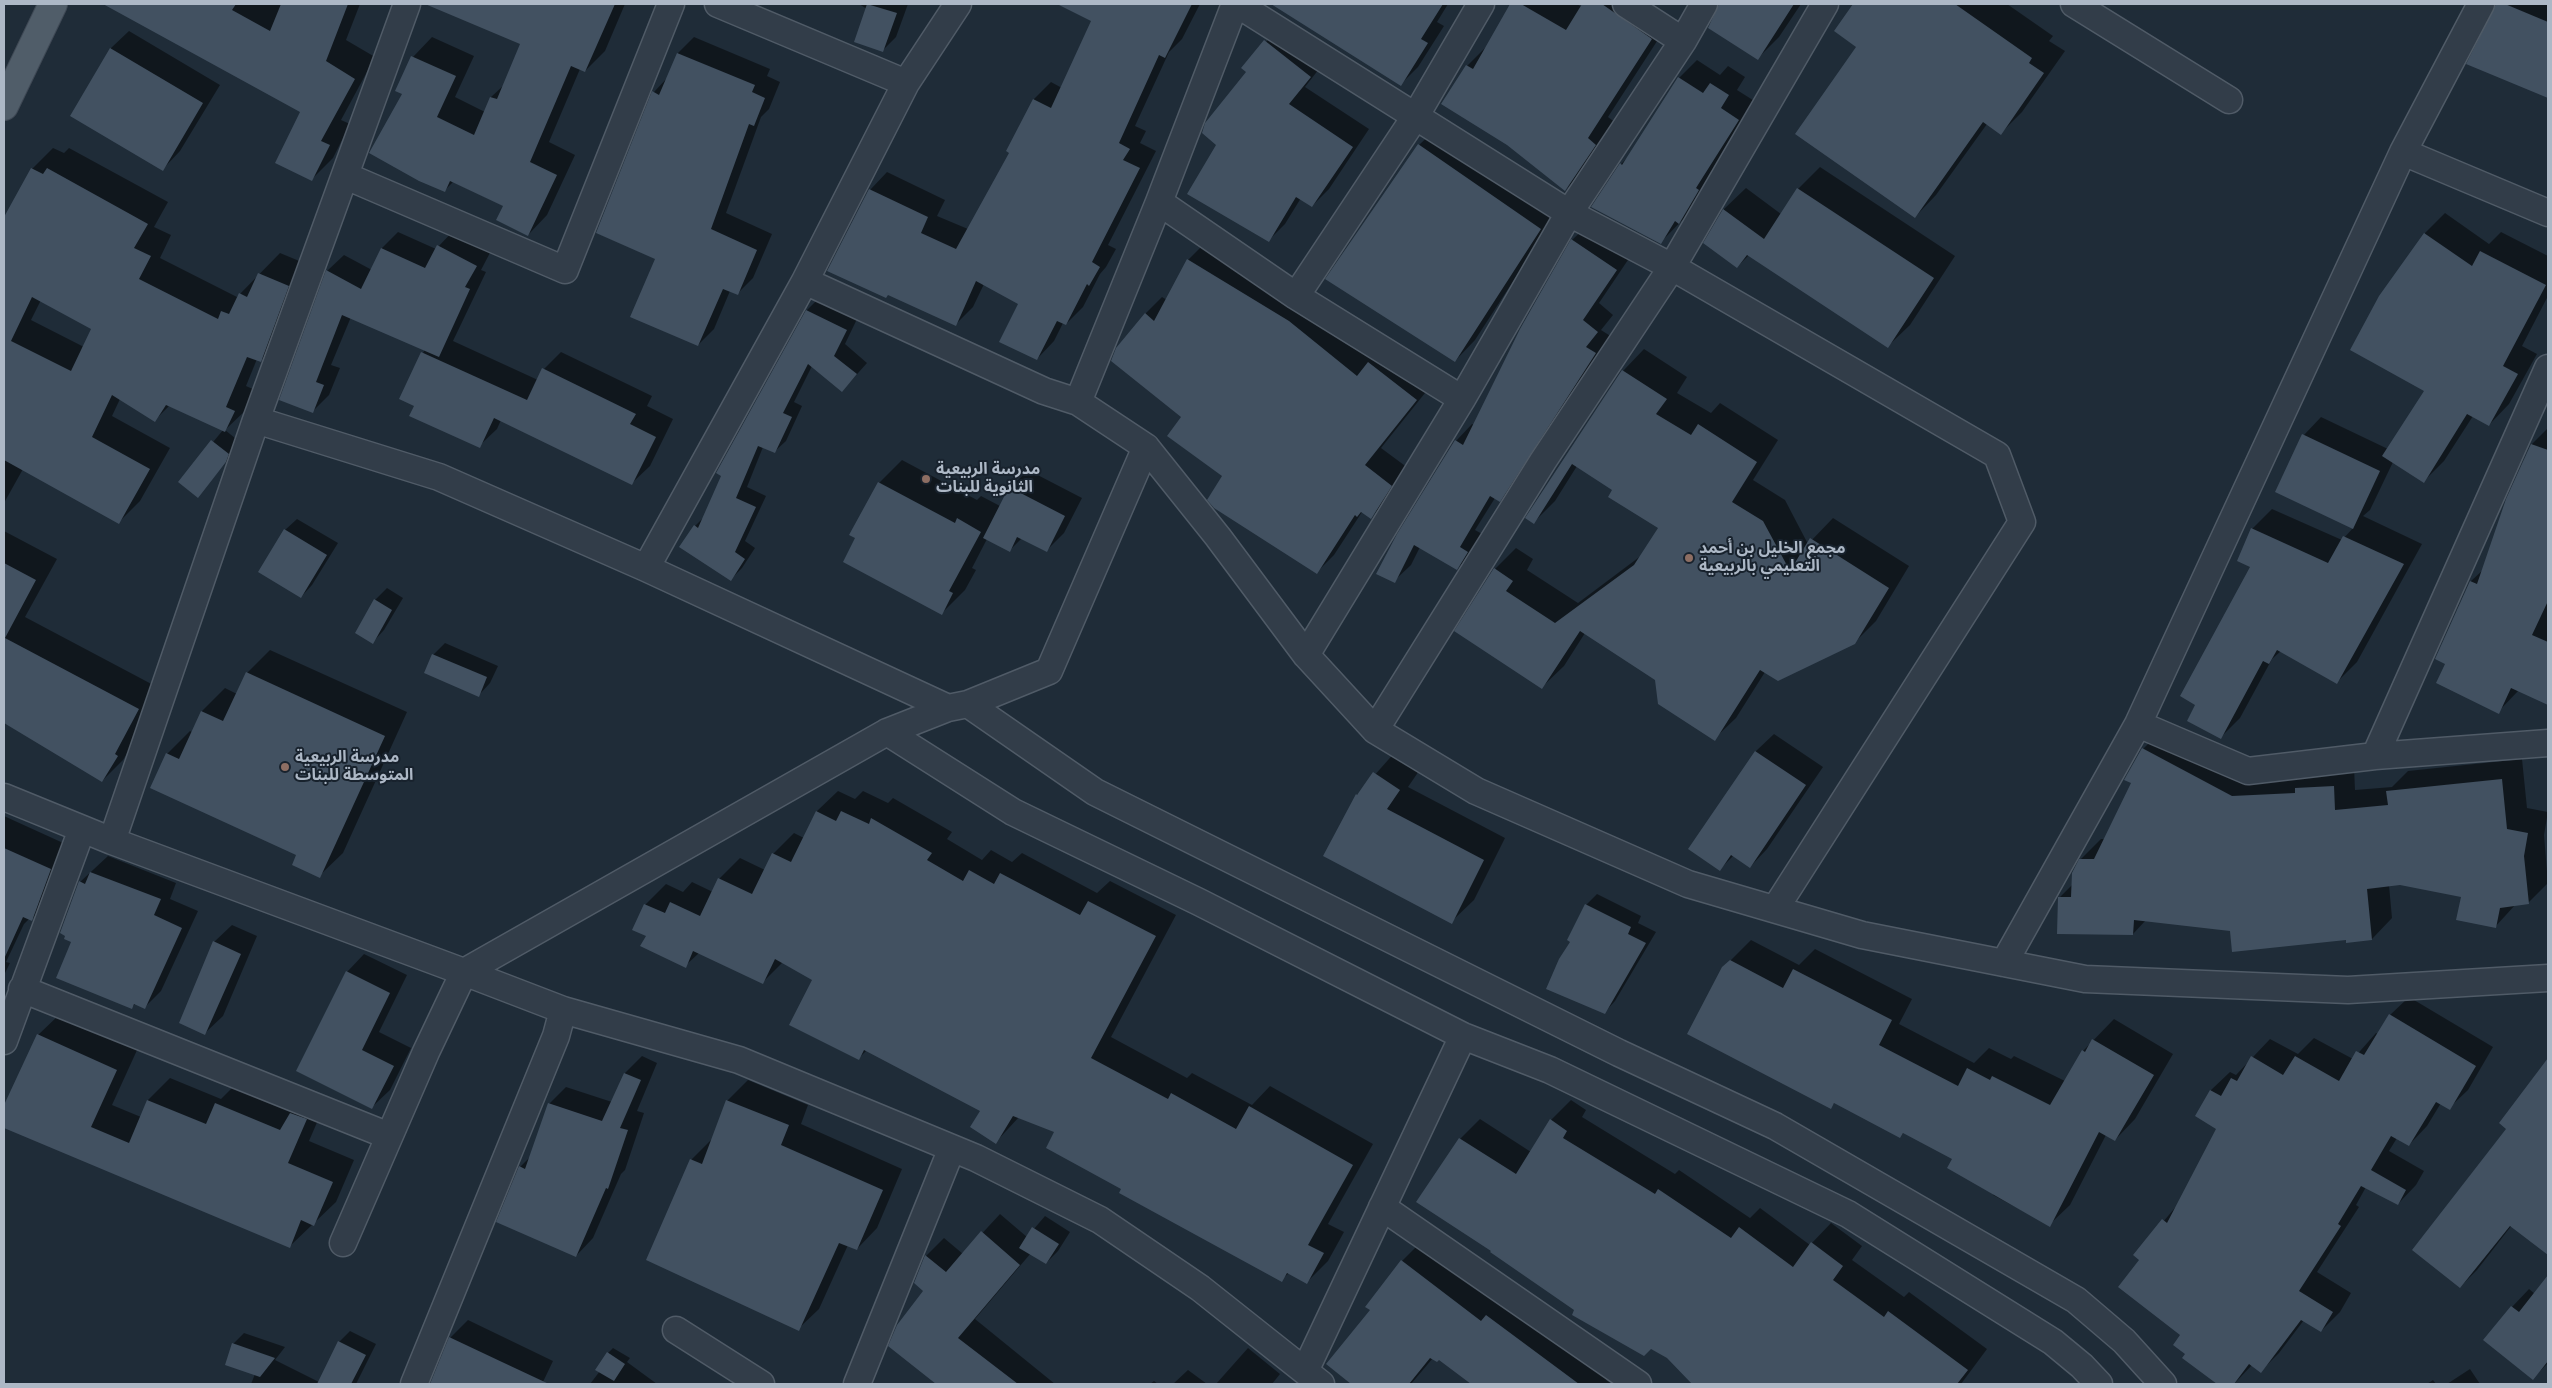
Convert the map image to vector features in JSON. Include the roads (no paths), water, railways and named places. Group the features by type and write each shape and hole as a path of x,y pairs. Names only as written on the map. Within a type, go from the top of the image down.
{"main road":[{"path":"4,106 53,4"}],"street":[{"path":"112,841 256,420 346,176 406,4"},
{"path":"346,176 565,270 671,4"},
{"path":"718,4 755,11 906,83"},
{"path":"646,568 805,280 906,83 958,4"},
{"path":"1078,402 1236,4 1569,213 1672,267 1997,455 2022,522 1775,909"},
{"path":"1296,296 1415,117 1480,4"},
{"path":"1626,4 1684,41"},
{"path":"1306,655 1462,399 1569,213 1684,41 1704,4"},
{"path":"1375,730 1538,470 1672,267 1825,4"},
{"path":"2074,4 2229,100"},
{"path":"2004,963 2138,724 2404,152 2481,4"},
{"path":"2404,152 2548,213"},
{"path":"1159,202 1296,296 1462,399"},
{"path":"805,280 1044,391 1078,402 1146,447 1218,537 1306,655 1375,730 1476,791 1688,884 1862,935 2085,979 2348,990 2548,978"},
{"path":"2375,756 2548,368"},
{"path":"256,420 439,477 958,706 1095,792 1619,1053 1774,1126 2076,1300 2124,1341 2162,1384"},
{"path":"343,1243 389,1136 464,972 887,732 1049,671 1146,447"},
{"path":"2138,724 2248,771 2375,756 2548,743"},
{"path":"887,732 1013,812 1199,902 1463,1036 1550,1070 1848,1214 2053,1342 2082,1366 2099,1384"},
{"path":"4,797 112,841 562,1010 739,1060 952,1148 1100,1220 1200,1288 1313,1377 1382,1207 1463,1036"},
{"path":"4,1041 82,829"},
{"path":"22,989 389,1136"},
{"path":"414,1384 556,1036 562,1010"},
{"path":"857,1384 952,1148"},
{"path":"1382,1207 1638,1384"},
{"path":"676,1330 761,1384"}],"place":[{"name":"مدرسة الربيعية الثانوية للبنات","path":"926,479"},
{"name":"مجمع الخليل بن أحمد التعليمي بالربيعية","path":"1689,558"},
{"name":"مدرسة الربيعية المتوسطة للبنات","path":"285,767"}]}
